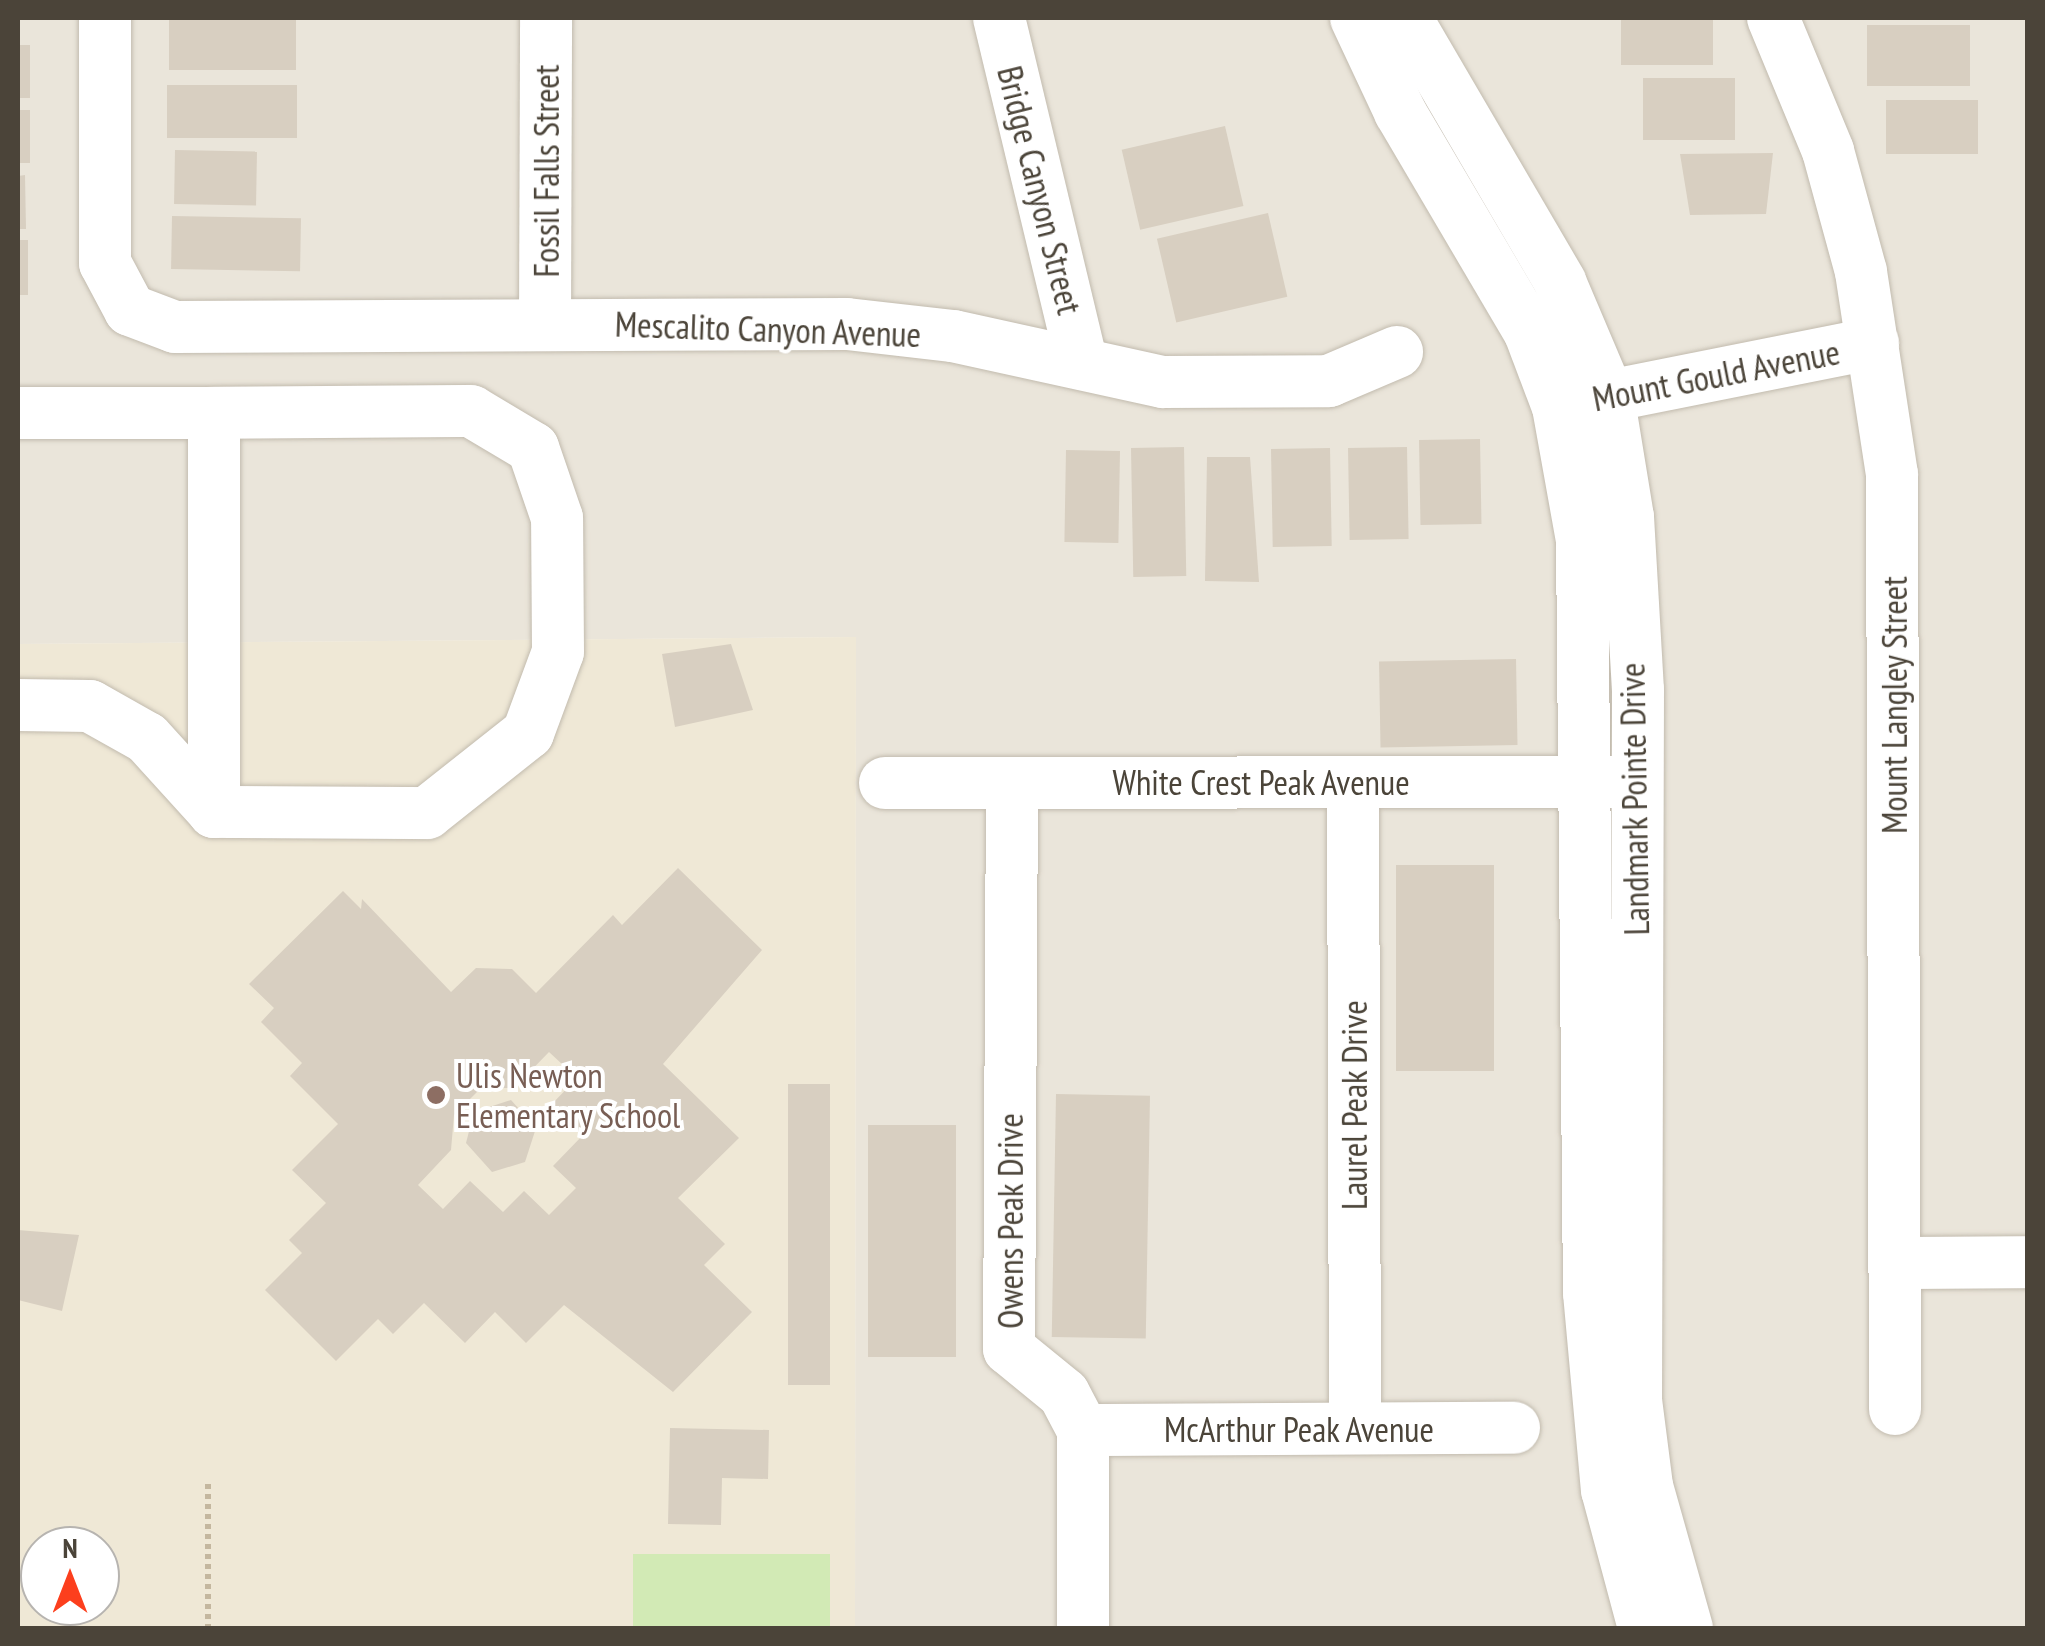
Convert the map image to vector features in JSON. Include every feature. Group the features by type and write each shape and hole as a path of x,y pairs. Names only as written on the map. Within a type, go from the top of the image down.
{"street":[{"name":"Mescalito Canyon Avenue","path":"104,18 104,263 130,310 175,327 847,324 1082,363 1164,382 1329,381 1397,352"},
{"name":"Fossil Falls Street","path":"545,324 546,18"},
{"name":"Bridge Canyon Street","path":"999,18 1082,363"},
{"name":"Landmark Pointe Drive","path":"1356,18 1400,112 1499,272 1558,407 1582,540 1588,1294 1607,1490 1644,1628"},
{"name":"Landmark Pointe Drive","path":"1406,18 1560,282 1608,395 1630,546 1637,782 1636,1400 1647,1486 1687,1628"},
{"name":"Mount Langley Street","path":"1773,18 1828,152 1873,344 1892,474 1895,1409"},
{"name":"Mount Gould Avenue","path":"1558,407 1873,344"},
{"path":"18,413 471,411 533,448 556,518 558,652 528,733 427,813 214,812 146,738 90,706 18,705"},
{"path":"214,413 214,812"},
{"name":"Laurel Peak Drive","path":"1353,782 1354,1428"},
{"name":"White Crest Peak Avenue","path":"885,783 1637,782"},
{"name":"Owens Peak Drive","path":"1012,783 1010,1349 1064,1394 1083,1430"},
{"path":"1897,1263 2028,1262"},
{"name":"McArthur Peak Avenue","path":"1083,1430 1514,1428"},
{"path":"1083,1430 1083,1628"}],"path":[{"path":"208,1484 208,1628"}],"shaded area":[{"path":"18,18 2027,18 2027,1628 855,1628 856,637 18,644"},
{"name":"Ulis Newton Elementary School","path":"856,637 855,1628 18,1628 18,644"}],"green space":[{"path":"633,1554 830,1554 830,1628 633,1628"}],"building":[{"path":"169,18 296,18 296,70 169,70"},
{"path":"1621,18 1713,18 1713,65 1621,65"},
{"path":"1867,25 1970,25 1970,86 1867,86"},
{"path":"18,45 30,45 30,98 18,98"},
{"path":"1643,78 1735,78 1735,140 1643,140"},
{"path":"167,85 297,85 297,138 167,138"},
{"path":"1886,100 1978,100 1978,154 1886,154"},
{"path":"18,110 30,110 30,163 18,163"},
{"path":"1225,126 1243,206 1140,230 1122,150"},
{"path":"175,150 257,151 256,205 174,204"},
{"path":"1773,153 1766,214 1690,215 1680,154"},
{"path":"25,175 26,229 18,229 18,176"},
{"path":"1268,213 1287,297 1176,322 1157,239"},
{"path":"172,216 301,218 300,271 171,269"},
{"path":"18,240 28,240 28,295 18,295"},
{"path":"1480,439 1481,524 1420,525 1419,440"},
{"path":"1184,447 1186,576 1133,577 1131,448"},
{"path":"1407,447 1409,539 1350,540 1348,448"},
{"path":"1330,448 1332,546 1273,547 1271,449"},
{"path":"1066,450 1120,451 1118,543 1064,542"},
{"path":"1207,457 1250,457 1259,582 1205,581"},
{"path":"731,644 753,710 675,727 662,654"},
{"path":"1516,659 1518,745 1381,747 1379,661"},
{"path":"1396,865 1494,865 1494,1071 1396,1071"},
{"path":"678,868 762,950 663,1064 739,1138 678,1198 725,1244 704,1265 752,1312 673,1392 564,1305 526,1343 495,1312 465,1343 424,1303 393,1334 378,1319 336,1361 265,1290 302,1253 289,1240 326,1203 292,1170 338,1124 290,1076 302,1063 261,1022 274,1008 249,984 343,891 361,909 362,899 451,992 476,968 512,969 536,993 613,915 622,925","holes":["549,1052 577,1078 550,1106 582,1136 553,1166 576,1188 549,1215 524,1191 503,1212 470,1181 443,1209 418,1185 451,1150 454,1115 481,1088 514,1088"]},
{"path":"788,1084 830,1084 830,1385 788,1385"},
{"path":"1056,1094 1150,1096 1146,1339 1052,1337"},
{"path":"511,1100 536,1128 525,1162 492,1172 466,1143 474,1112"},
{"path":"868,1125 956,1125 956,1357 868,1357"},
{"path":"18,1230 79,1235 62,1311 18,1300"},
{"path":"670,1428 769,1430 768,1479 722,1478 721,1525 668,1524"}],"place":[{"name":"Ulis Newton Elementary School","path":"436,1095"}]}
